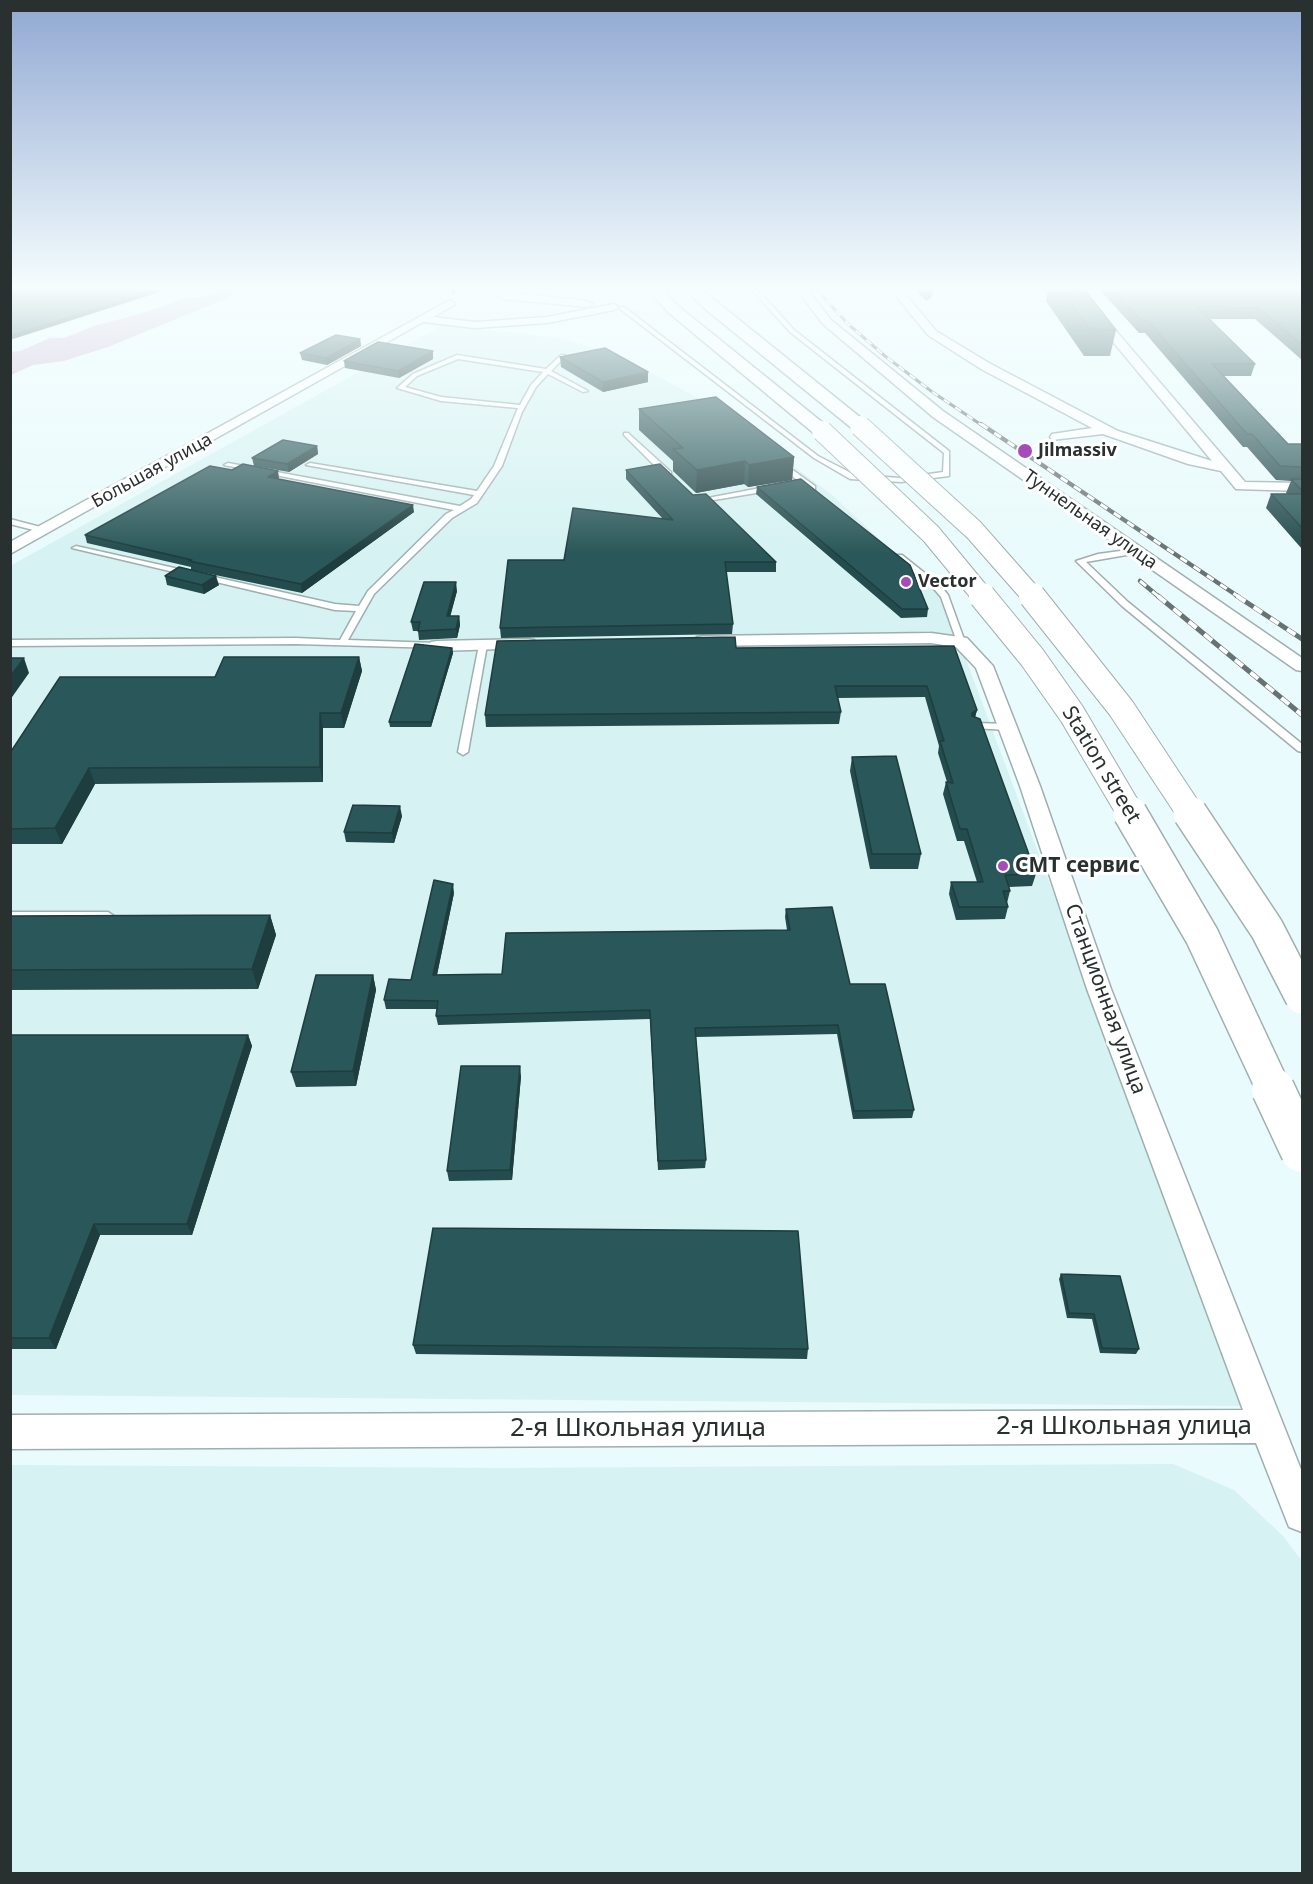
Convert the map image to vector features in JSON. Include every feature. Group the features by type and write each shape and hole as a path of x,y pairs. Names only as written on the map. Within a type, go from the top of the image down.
{"main road":[{"name":"Station street","path":"757,378 822,431 931,534 1032,657 1072,714 1202,936 1302,1151"},
{"name":"Station street","path":"800,378 860,426 974,530 1024,586 1121,708 1267,929 1302,997"}],"street":[{"name":"Большая улица","path":"10,549 317,378"},
{"name":"Туннельная улица","path":"894,378 938,414 1302,666"},
{"path":"1007,378 1105,430 1193,461 1226,468"},
{"path":"1150,378 1242,486 1302,487"},
{"path":"1057,437 1105,430"},
{"path":"683,642 931,638 961,642"},
{"name":"Станционная улица","path":"961,642 984,666 1099,989 1266,1426 1302,1514"},
{"path":"437,646 542,644"},
{"name":"2-я Школьная улица","path":"10,1432 1266,1426"}],"lane":[{"path":"412,378 400,388 441,399 522,406"},
{"path":"343,642 371,593 449,516 474,501 498,466 522,406 533,386 541,378"},
{"path":"560,378 585,391"},
{"path":"712,378 816,457 853,477 901,480 946,474 947,452 852,378"},
{"path":"626,434 673,479"},
{"path":"778,462 823,496"},
{"path":"228,465 461,508"},
{"path":"310,465 479,494"},
{"path":"794,484 804,482"},
{"path":"689,494 697,501 783,486"},
{"path":"10,521 45,531"},
{"path":"76,548 335,607 360,609"},
{"path":"1135,551 1080,561 1125,604 1302,749"},
{"path":"894,553 938,588 945,597 961,642"},
{"path":"10,643 284,641 437,646"},
{"path":"463,752 483,645"},
{"path":"976,726 1007,727"},
{"path":"10,915 116,916"}],"shaded area":[{"path":"348,378 661,378 718,409 832,495 943,598 1245,1406 11,1395 10,566"},
{"path":"1173,1464 1234,1490 1283,1536 1302,1561 1302,1873 11,1873 11,1465 504,1468"}],"building":[{"path":"596,378 621,378 603,382"},
{"path":"1198,378 1225,378 1288,444 1302,444 1302,467 1280,466 1252,434 1247,434"},
{"path":"716,397 794,457 749,465 745,461 697,470 673,449 683,448 639,409"},
{"path":"283,440 317,446 287,464 252,458"},
{"path":"243,464 278,471 268,477 413,505 301,584 189,561 192,560 85,535 210,466 232,470"},
{"path":"660,464 693,495 706,494 776,562 725,562 733,624 500,628 508,560 564,560 573,508 673,520 626,470"},
{"path":"801,479 910,565 928,609 902,609 757,487"},
{"path":"1291,479 1302,479 1302,491"},
{"path":"1271,494 1302,494 1302,528"},
{"path":"179,567 216,576 202,585 165,576"},
{"path":"424,582 456,582 447,616 459,616 456,629 418,631 420,622 411,622"},
{"path":"735,637 736,648 954,646 977,710 972,713 972,716 980,719 1036,874 1005,875 1010,891 1003,891 1008,907 959,907 951,882 983,882 967,829 960,829 946,782 953,783 940,741 944,741 927,686 835,686 841,712 485,715 497,641"},
{"path":"415,644 452,648 431,722 389,722"},
{"path":"224,657 359,657 341,713 320,713 320,767 89,768 55,828 10,829 10,753 60,677 215,677"},
{"path":"10,658 24,658 10,677"},
{"path":"896,756 921,854 872,854 852,757"},
{"path":"353,805 400,806 392,833 344,832"},
{"path":"434,880 453,884 433,975 502,974 506,933 790,930 786,909 832,907 850,984 885,984 914,1110 854,1111 838,1025 695,1028 706,1160 658,1161 650,1010 436,1016 438,1001 384,1000 389,979 411,980"},
{"path":"270,915 252,969 10,970 10,916"},
{"path":"316,975 373,975 353,1071 291,1072"},
{"path":"10,1035 248,1035 187,1224 94,1224 49,1338 10,1338"},
{"path":"461,1066 520,1066 510,1170 447,1171"},
{"path":"433,1228 798,1231 808,1349 413,1345"},
{"path":"1061,1274 1120,1276 1139,1349 1102,1348 1094,1314 1069,1313"}],"railway":[{"path":"914,378 983,426"},
{"path":"981,424 1239,597"},
{"path":"1140,581 1159,597"},
{"path":"1158,596 1302,715"},
{"path":"1237,596 1302,639"}],"place":[{"name":"Jilmassiv","path":"1025,451"},
{"name":"Vector","path":"906,582"},
{"name":"СМТ сервис","path":"1003,866"}]}
